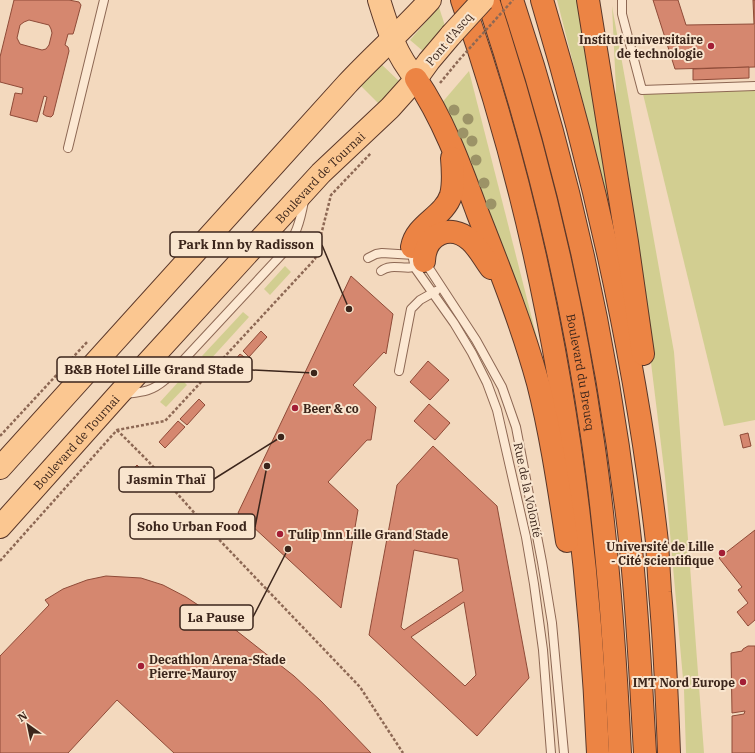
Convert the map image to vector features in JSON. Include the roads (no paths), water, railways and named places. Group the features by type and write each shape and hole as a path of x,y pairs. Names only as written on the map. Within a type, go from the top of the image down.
{"highway":[{"path":"462,0 480,51 517,180 536,263 556,363 584,556 598,753"},
{"name":"Boulevard du Breucq","path":"488,0 512,76 536,165 563,278 584,388 593,443 610,591 620,753"},
{"name":"Boulevard du Breucq","path":"513,0 548,118 570,204 602,352 620,463 631,549 639,640 645,753"},
{"path":"542,0 575,116 601,219 616,286 640,424 657,544 664,641 669,753"},
{"path":"588,0 627,242 650,402 657,503 657,544"},
{"path":"416,79 428,97 452,148 511,298 538,383 548,431 573,580 589,753"},
{"path":"417,261 413,243 417,234 439,213 451,195 452,148"},
{"path":"449,199 449,216 459,234"},
{"path":"417,261 433,238 441,233 447,232 459,234 471,241 480,251 511,298"}],"main road":[{"path":"380,0 399,56 416,79"},
{"path":"0,468 347,84 408,24 430,0"},
{"name":"Pont d'Ascq","path":"416,79 451,35 483,0"},
{"name":"Boulevard de Tournai","path":"0,527 307,188 345,149 382,116 416,79"}],"lane":[{"path":"68,148 104,0"},
{"path":"622,0 622,14 642,90 755,86"},
{"path":"368,258 382,253 417,261"},
{"path":"382,271 388,267 417,261"},
{"name":"Rue de la Volonté","path":"417,261 442,288 476,340 502,387 516,427 552,623 564,753"},
{"name":"Rue de la Volonté","path":"417,261 432,293 454,323 472,353 486,383 501,423 526,537 534,584 542,650 551,753"},
{"path":"399,371 411,309 420,300 442,288"}],"place":[{"name":"Institut universitaire de technologie","path":"711,46"},
{"name":"Park Inn by Radisson","path":"349,309"},
{"name":"B&B Hotel Lille Grand Stade","path":"314,373"},
{"name":"Beer & co","path":"295,408"},
{"name":"Jasmin Thaï","path":"281,437"},
{"name":"Soho Urban Food","path":"267,466"},
{"name":"Tulip Inn Lille Grand Stade","path":"280,534"},
{"name":"La Pause","path":"288,549"},
{"name":"Université de Lille ‐ Cité scientifique","path":"722,553"},
{"name":"Decathlon Arena-Stade Pierre-Mauroy","path":"141,666"},
{"name":"IMT Nord Europe","path":"743,682"}]}
